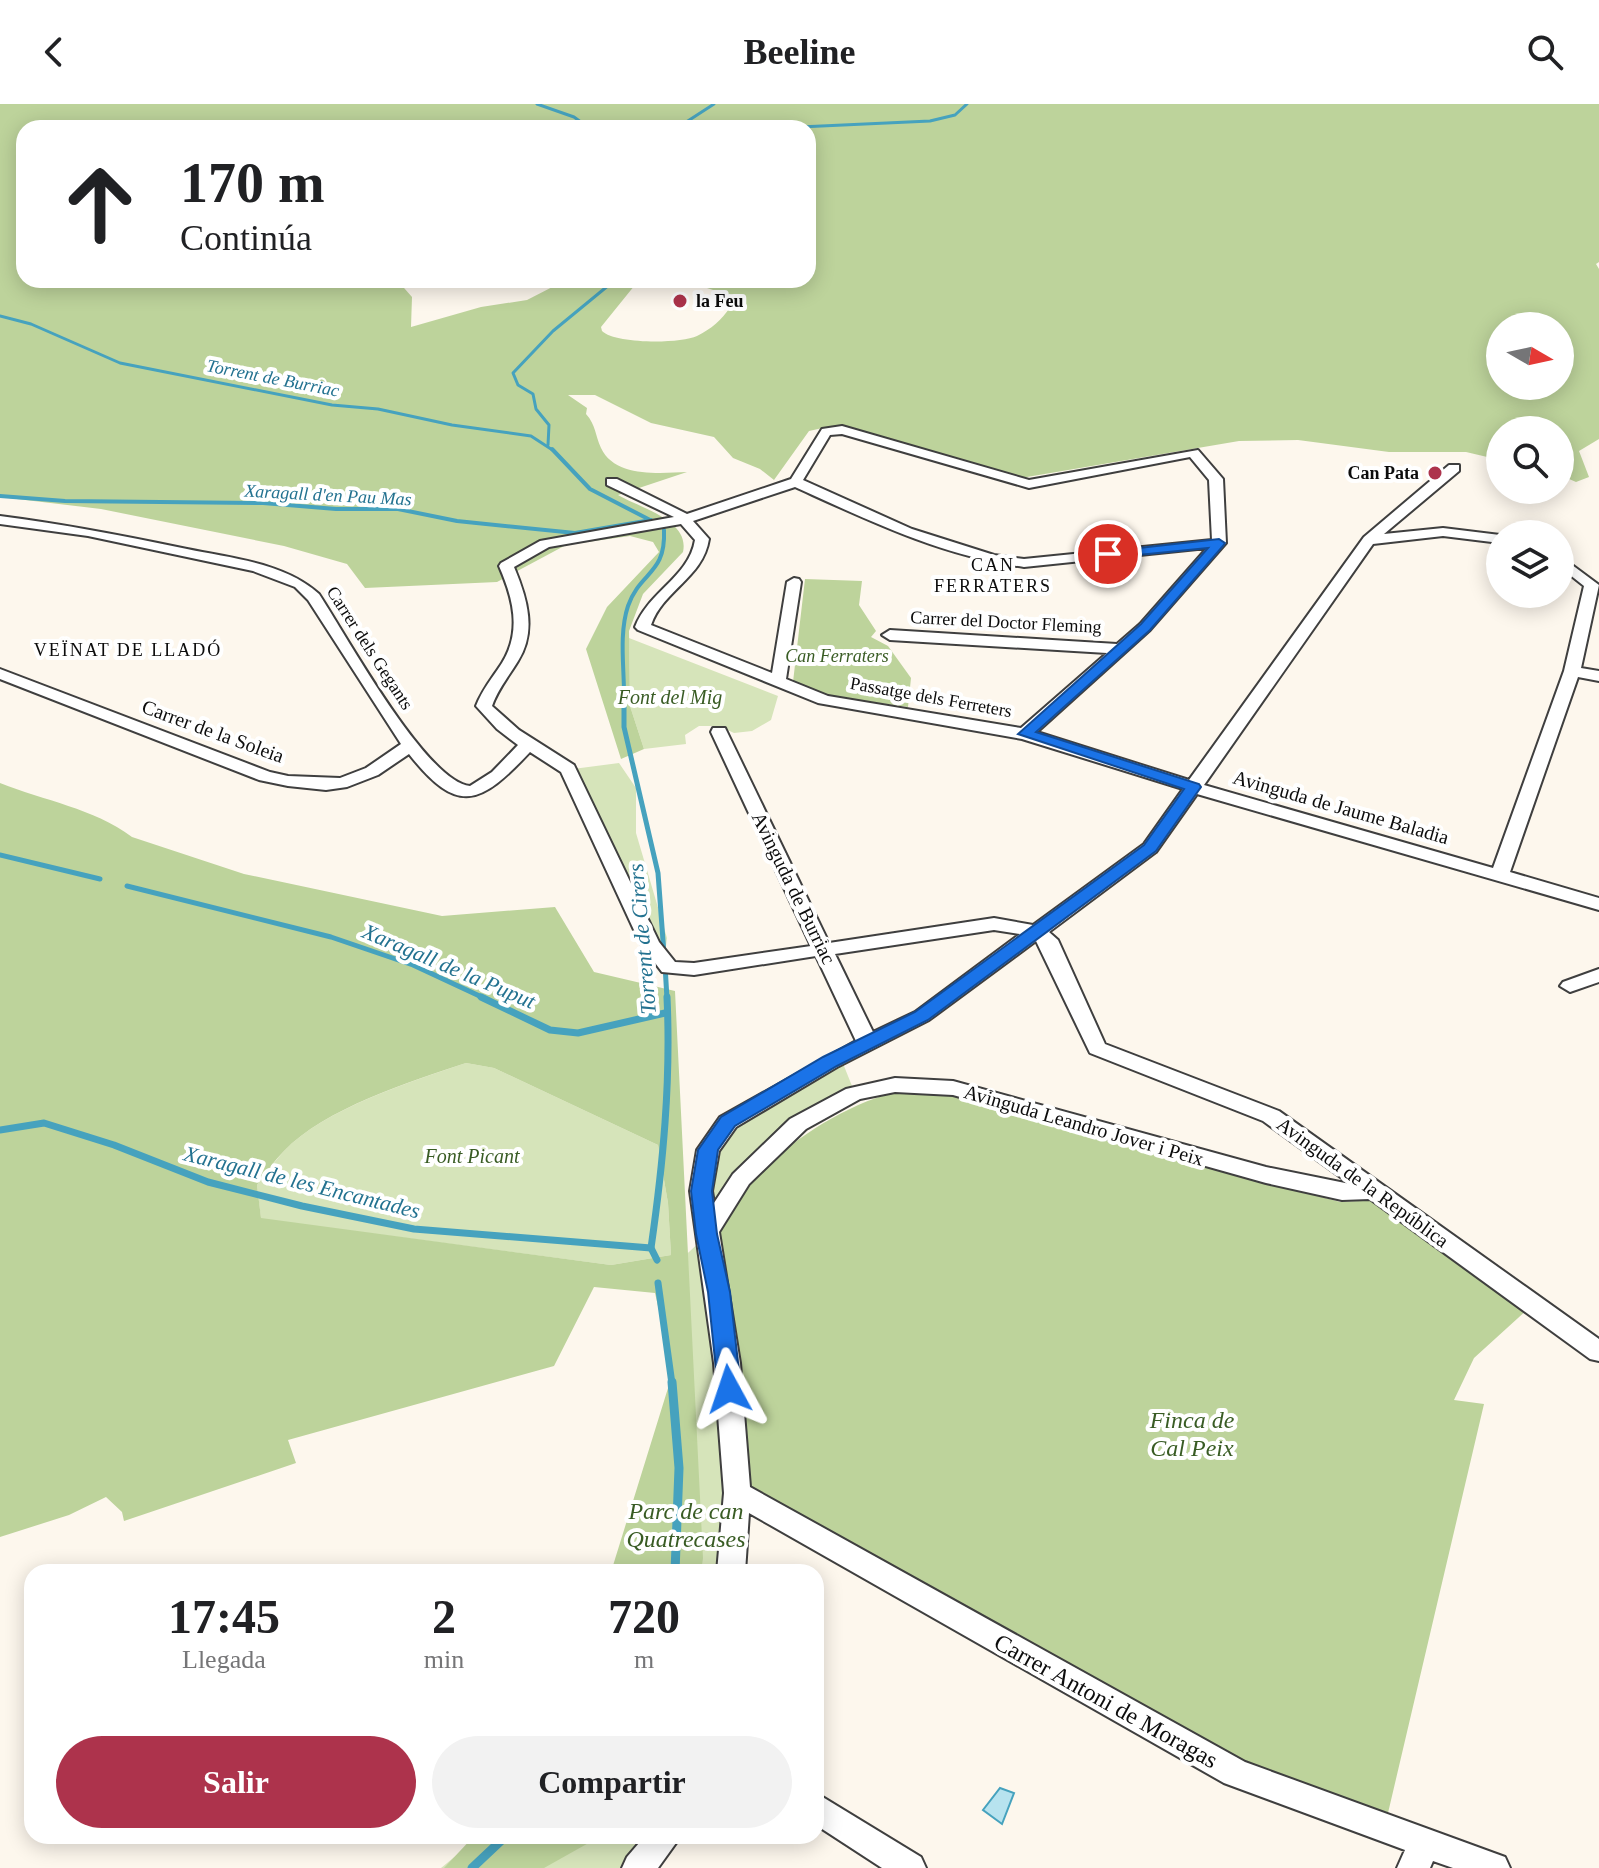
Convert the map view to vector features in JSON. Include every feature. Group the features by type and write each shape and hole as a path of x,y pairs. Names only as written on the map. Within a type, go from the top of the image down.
{"street":[{"path":"1025,734 1145,627 1219,543 1216,479 1193,453 1029,484 842,430 826,432 796,482 686,519 545,544 498,563 514,583 522,616 518,646 489,690 484,706 496,722 526,746 548,754 568,769 650,943 669,968 694,969 994,924 1035,931"},
{"path":"732,1564 737,1493 719,1292 706,1234 701,1191 708,1150 728,1122 830,1062 922,1016 1150,848 1369,540 1454,468"},
{"path":"612,482 648,497 686,519"},
{"path":"796,482 922,538 997,561 1024,563 1219,543"},
{"name":"Passatge dels Ferreters","path":"686,519 702,539 698,560 646,612 643,627 824,700 883,707 1025,734"},
{"name":"Carrer dels Gegants","path":"0,520 46,524 138,542 257,568 300,584 314,597 408,746 444,783 462,792 483,788 526,746"},
{"path":"1369,540 1443,532 1486,537"},
{"path":"1499,876 1572,671 1580,627 1596,584 1574,569"},
{"path":"778,682 794,582"},
{"path":"1580,627 1599,630"},
{"name":"Carrer del Doctor Fleming","path":"890,635 1120,649"},
{"path":"1572,671 1599,676"},
{"name":"Carrer de la Soleia","path":"0,674 265,776 296,783 343,784 373,773 408,746"},
{"name":"Avinguda de Burriac","path":"719,732 868,1044"},
{"name":"Avinguda de Jaume Baladia","path":"1025,734 1193,787 1599,904"},
{"name":"Avinguda de la República","path":"1035,931 1048,940 1097,1048 1271,1116 1599,1352"},
{"path":"1570,986 1599,975"},
{"name":"Avinguda Leandro Jover i Peix","path":"706,1234 741,1179 798,1124 854,1094 895,1085 953,1088 1266,1175 1342,1192 1375,1191"},
{"name":"Carrer Antoni de Moragas","path":"737,1493 1235,1773 1420,1855 1494,1868"},
{"path":"824,1813 910,1868"},
{"path":"638,1868 658,1844"}],"green space":[{"path":"0,104 1599,104 1599,262 1596,264 1599,269 1599,439 1579,451 1589,477 1576,482 1574,416 1486,416 1486,457 1466,452 1389,452 1298,440 1239,441 1021,478 827,427 809,431 774,480 760,469 733,458 714,437 651,423 595,395 568,395 587,408 586,414 594,426 601,448 617,465 639,472 687,472 618,495 671,523 683,541 683,552 643,594 629,631 630,706 644,749 621,759 586,649 607,607 659,552 653,542 630,536 566,545 497,582 365,588 347,564 284,546 101,509 0,497"},
{"name":"Can Ferraters","path":"805,579 862,581 859,605 876,631 871,637 888,646 911,678 908,707 828,696 793,682"},
{"name":"Font del Mig","path":"629,638 778,696 771,720 752,731 734,733 719,726 699,726 685,735 686,744 644,749 630,706"},
{"path":"619,763 636,788 636,833 667,938 665,954 659,954 573,769"},
{"path":"0,783 85,812 132,837 244,874 442,916 555,907 594,972 675,991 702,1564 613,1564 673,1372 655,1293 594,1287 554,1366 288,1440 296,1463 124,1521 122,1512 106,1497 69,1515 0,1537","holes":["466,1063 494,1068 658,1145 668,1203 671,1255 611,1265 261,1218 257,1185 273,1163 301,1136 369,1098"]},
{"path":"842,1061 854,1091 797,1121 710,1217 715,1151 735,1121"},
{"name":"Font Picant","path":"466,1063 494,1068 658,1145 668,1203 671,1255 611,1265 261,1219 257,1185 284,1151 301,1136 345,1109"},
{"name":"Finca de Cal Peix","path":"894,1092 953,1095 1340,1202 1377,1200 1528,1309 1474,1358 1454,1400 1484,1404 1388,1813 1239,1761 750,1487 731,1301 717,1238 748,1186 783,1151 836,1116"},
{"name":"Parc de can Quatrecases","path":"704,1238 724,1363 727,1564 631,1564 681,1367 675,1265"},
{"path":"466,1844 587,1844 544,1868 444,1868"},
{"path":"470,1844 651,1844 631,1868 441,1868"}],"water":[{"path":"1000,1788 1014,1793 1002,1824 983,1810"}],"waterway":[{"path":"537,104 578,120"},
{"path":"689,120 714,104"},
{"path":"816,126 930,121 955,115 967,104"},
{"path":"548,445 549,425 536,409 533,394 518,385 513,373 553,331 605,288"},
{"name":"Torrent de Burriac","path":"0,316 31,324 120,363 332,405 378,409 452,425 531,436 554,451"},
{"name":"Torrent de Cirers","path":"554,451 590,489 650,520"},
{"name":"Xaragall d'en Pau Mas","path":"0,496 65,501 263,503 336,509 398,509 457,521 575,533 650,520"},
{"name":"Xaragall d'en Pau Mas","path":"650,520 654,522"},
{"name":"Torrent de Cirers","path":"624,694 625,616 633,595 657,565 664,545 664,530"},
{"name":"Torrent de Cirers","path":"624,694 624,727 658,873 664,954"},
{"name":"Xaragall de la Puput","path":"0,855 100,879"},
{"name":"Xaragall de la Puput","path":"127,886 331,937 413,965 486,999"},
{"name":"Torrent de Cirers","path":"665,965 667,999"},
{"name":"Xaragall de la Puput","path":"481,997 550,1030 578,1033 665,1013"},
{"name":"Torrent de Cirers","path":"651,1248 665,1123 667,997"},
{"name":"Xaragall de les Encantades","path":"0,1130 44,1123 114,1145 208,1182 302,1206 414,1229 651,1248"},
{"name":"Torrent de Cirers","path":"651,1248 657,1260"},
{"name":"Torrent de Cirers","path":"658,1283 672,1384"},
{"name":"Torrent de Cirers","path":"672,1382 679,1468 675,1564"},
{"name":"Torrent de Cirers","path":"472,1868 498,1844"}],"place":[{"name":"la Feu","path":"680,301"},
{"name":"Can Pata","path":"1435,473"}],"district":[{"name":"CAN FERRATERS","path":"993,575"},
{"name":"VEÏNAT DE LLADÓ","path":"128,650"}],"route":[{"path":"729,1389 719,1292 706,1234 701,1191 708,1150 728,1122 830,1062 922,1016 1150,848 1193,787 1025,734 1145,627 1219,543 1108,554"}]}
